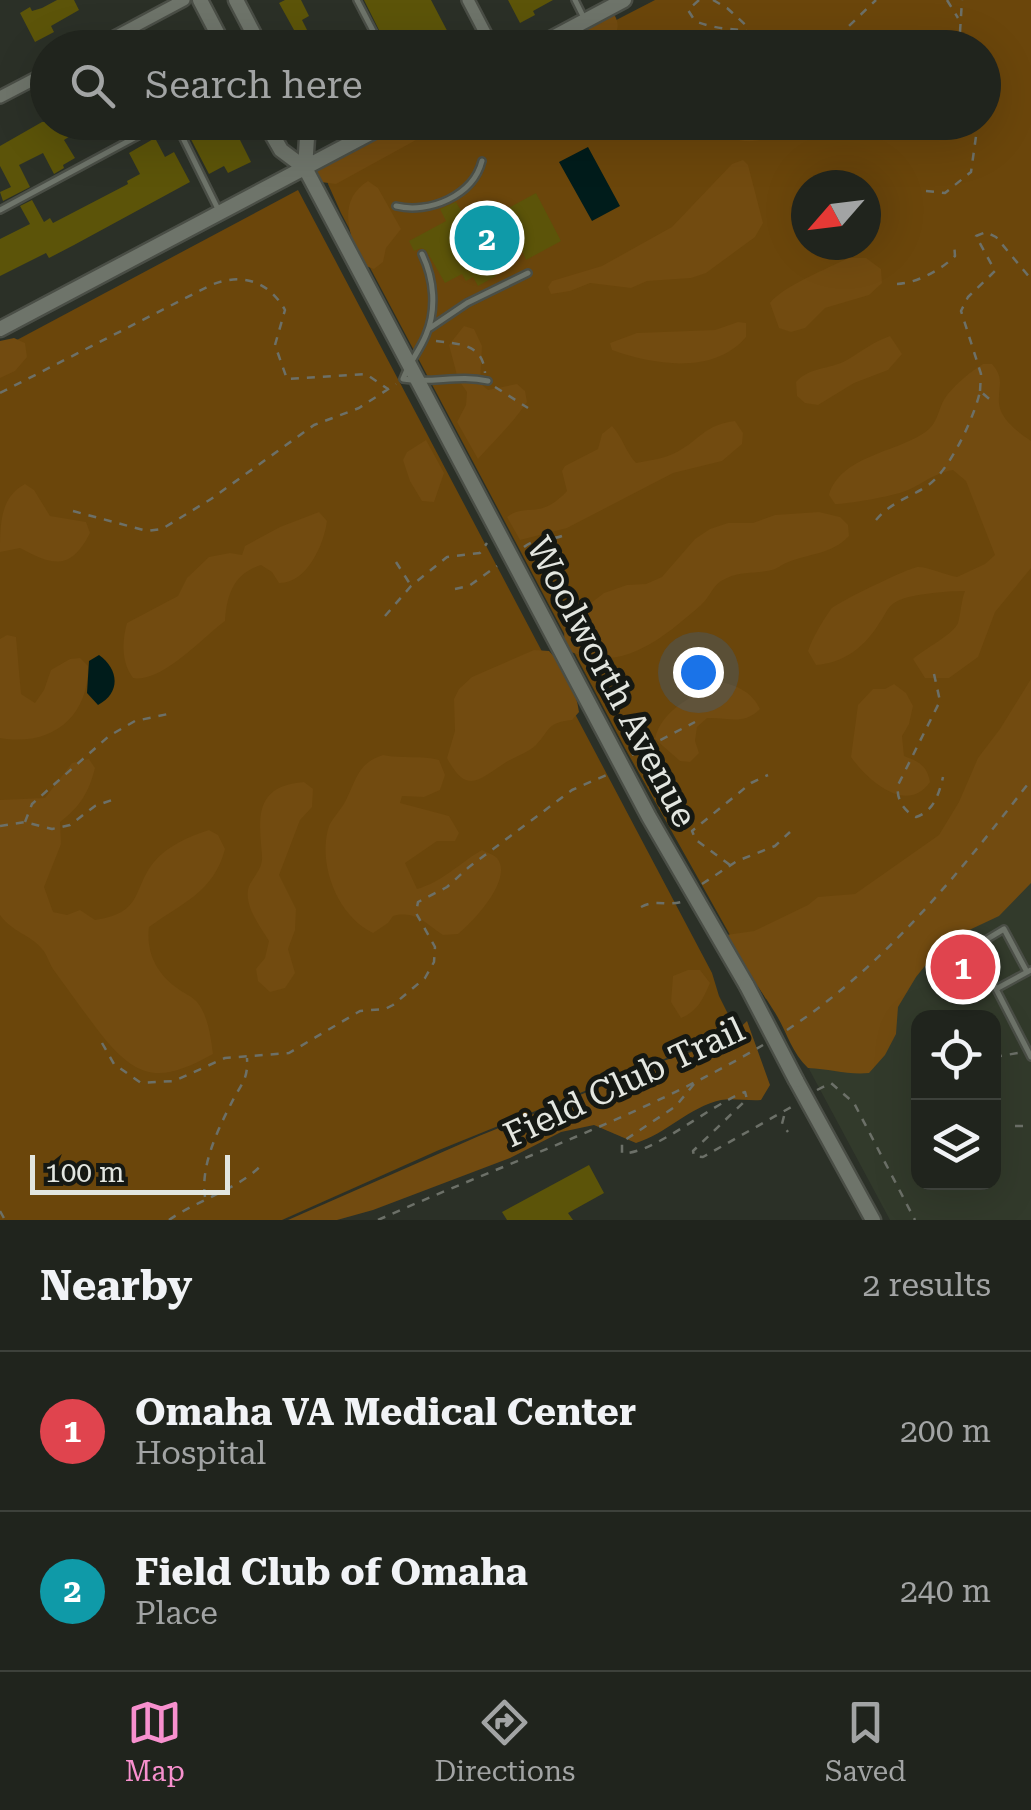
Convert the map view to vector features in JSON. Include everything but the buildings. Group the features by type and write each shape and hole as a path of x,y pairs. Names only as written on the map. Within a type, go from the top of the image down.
{"street":[{"path":"128,30 184,0"},
{"path":"200,0 216,30"},
{"path":"236,0 252,30"},
{"path":"468,0 484,30"},
{"path":"567,30 624,0"},
{"path":"0,97 30,81"},
{"name":"Woolworth Avenue","path":"275,140 281,150 305,168 410,362 686,898 747,986 874,1220"},
{"name":"Woolworth Avenue","path":"305,168 308,140"},
{"path":"0,329 357,140"}],"lane":[{"path":"357,0 373,30"},
{"path":"575,0 585,20"},
{"path":"0,210 130,140"},
{"path":"183,140 220,213"},
{"path":"396,206 414,210 432,206 472,183 482,161"},
{"path":"422,254 432,292 428,329 404,379 420,382 456,377 488,381"},
{"path":"428,329 468,303 528,274"},
{"path":"936,976 954,959 1004,929 1029,971 996,989"},
{"path":"974,947 1030,1056"}],"path":[{"path":"699,0 688,10 694,21 750,29"},
{"path":"713,0 750,29"},
{"path":"845,30 876,0"},
{"path":"948,0 959,20"},
{"path":"959,30 962,0"},
{"path":"926,191 945,192 971,172 975,140"},
{"path":"876,520 893,504 923,489 941,473 971,420 980,391 979,365 961,311 968,296 995,271 976,236 992,234 1031,279"},
{"path":"897,284 912,282 948,264 955,256 954,242"},
{"path":"0,392 209,286 235,278 258,282 271,290 286,310 275,345 287,379 366,374 388,389"},
{"path":"425,338 472,348 482,358 488,381 528,408"},
{"path":"73,510 146,531 162,529 314,425 359,408 404,379"},
{"path":"980,391 994,404"},
{"path":"385,616 411,586 447,557 480,553 489,541"},
{"path":"396,562 411,586"},
{"path":"934,674 940,701 898,785 903,807 916,816 925,814 936,800 943,777"},
{"path":"25,822 32,804 109,736 136,721 168,714"},
{"path":"102,1043 108,1057 124,1074 141,1083 174,1080 219,1059 290,1053 360,1011 385,1009 426,978 436,955 433,941 416,913 418,902 447,887 572,790 695,722"},
{"path":"730,865 696,840 692,831 752,783 768,775"},
{"name":"Field Club Trail","path":"785,1031 833,996 905,932 1031,780"},
{"path":"0,826 25,822 52,830 115,799"},
{"path":"641,907 686,898 730,865 775,846 790,832"},
{"name":"Field Club Trail","path":"378,1220 695,1083 773,1039"},
{"path":"1001,1055 1030,1056"},
{"path":"205,1197 203,1183 208,1160 248,1076 247,1057"},
{"path":"695,1083 676,1106 622,1142 622,1153 654,1142 745,1092 747,1099 693,1151 694,1156 703,1156 796,1103"},
{"path":"812,1093 832,1083 848,1096 915,1220"},
{"path":"783,1112 782,1124 788,1132"},
{"path":"1015,1126 1031,1126"},
{"path":"169,1220 205,1197 245,1180 264,1162"},
{"path":"0,1211 5,1220"}],"shaded area":[{"path":"655,0 1031,0 1031,749 807,1002 766,999 626,750 328,184 326,171 386,140 1001,140 1001,30 597,30"},
{"path":"608,15 615,16 617,21 617,30 573,30"},
{"path":"363,140 416,140 336,184 321,182 315,174 316,165"},
{"path":"743,160 748,165 763,223 755,237 706,273 647,281 631,288 590,283 551,294 548,287 552,281 602,266 672,227 732,164"},
{"path":"368,181 378,188 401,229 386,248 383,262 374,269 363,265 348,220 352,198"},
{"path":"298,190 712,973 736,1030 439,1150 282,1220 0,1220 0,349"},
{"path":"844,260 869,260 881,269 882,283 869,295 825,308 805,328 791,332 779,328 770,303 795,284"},
{"path":"746,323 746,337 733,349 701,362 646,360 612,350 610,343 637,333 715,330"},
{"path":"464,326 474,329 482,346 480,383 488,390 517,384 525,391 527,402 478,459 457,422 466,405 467,392 458,379 449,345"},
{"path":"890,336 902,354 888,370 854,383 818,405 805,403 797,396 796,382 802,377 840,363"},
{"path":"14,338 25,343 27,357 15,371 0,378 0,341"},
{"path":"983,364 992,364 998,374 999,403 1006,420 1031,441 1031,568 995,612 978,657 949,678 925,678 913,659 955,627 965,591 900,600 853,652 816,665 808,651 836,605 918,567 957,577 995,555 966,481 953,470 877,498 835,504 829,495 835,482 856,464 929,429 948,394"},
{"path":"735,421 743,433 742,444 722,461 673,473 567,528 520,540 507,517 549,506 557,500 567,491 562,471 565,466 598,449 602,434 612,426 636,463 672,454 709,429"},
{"path":"426,440 444,473 434,502 422,501 403,460 407,452"},
{"path":"25,484 34,490 50,516 86,522 90,533 83,546 68,559 51,561 20,548 0,552 6,504"},
{"path":"319,512 327,521 322,541 305,570 289,582 279,583 261,565 251,569 233,587 225,621 169,667 144,678 133,678 124,651 127,623 178,596 187,578 209,557 242,555 245,546"},
{"path":"819,512 840,517 848,525 849,536 827,550 774,569 722,580 687,617 641,649 608,658 590,657 571,652 564,639 565,623 604,593 662,577 695,539 710,529 728,523 753,523 775,515"},
{"path":"7,635 16,637 21,694 35,703 51,670 70,659 80,658 88,666 82,700 74,714 50,733 18,740 0,738 0,639"},
{"path":"534,650 549,651 560,664 579,712 572,720 553,725 533,747 482,778 462,778 447,758 455,731 454,699 459,689 472,677"},
{"path":"1031,679 1031,883 999,916 937,951 898,1007 896,1034 869,1073 808,1068 726,935 754,931 818,897 855,894 939,835 978,758"},
{"path":"721,682 744,691 760,709 741,719 707,718 697,727 695,741 699,753 690,762 680,761 655,739 659,728 681,704"},
{"path":"894,684 906,693 913,706 902,736 904,756 922,765 930,782 910,795 899,795 877,784 851,757 858,705 873,689"},
{"path":"383,755 439,760 445,775 440,790 424,797 402,796 400,803 449,816 459,833 455,841 437,841 405,863 417,889 443,877 482,850 497,858 501,867 489,899 458,934 443,935 408,915 393,916 373,933 349,914 333,887 326,856 329,826 363,767"},
{"path":"89,759 95,768 93,777 78,805 60,822 61,844 44,887 53,912 67,915 80,910 95,920 111,917 129,906 154,862 172,846 209,830 218,835 225,849 205,886 149,927 149,945 158,969 197,1002 210,1034 213,1054 179,1070 151,1072 126,1061 94,1025 42,949 0,915 0,800 45,798 72,763"},
{"path":"304,782 313,789 312,807 300,820 279,875 296,909 295,930 288,949 295,973 285,988 270,992 258,981 256,969 265,958 269,941 253,914 248,891 262,860 261,817 268,797 287,785"},
{"path":"1031,805 1031,1220 890,1220 809,1069 831,1029"},
{"path":"700,970 710,983 696,1008 681,1018 671,1002 673,976"},
{"path":"747,1021 770,1085 761,1100 726,1099 709,1103 636,1143 594,1125 561,1132 510,1158 373,1210 337,1220 288,1220 479,1136 666,1060 726,1041"}],"water":[{"path":"588,147 620,206 592,221 559,162"},
{"path":"99,655 111,667 115,681 111,694 98,705 87,693 89,661"}],"place":[{"name":"Field Club of Omaha","path":"487,238"},
{"name":"Omaha VA Medical Center","path":"963,967"}]}
